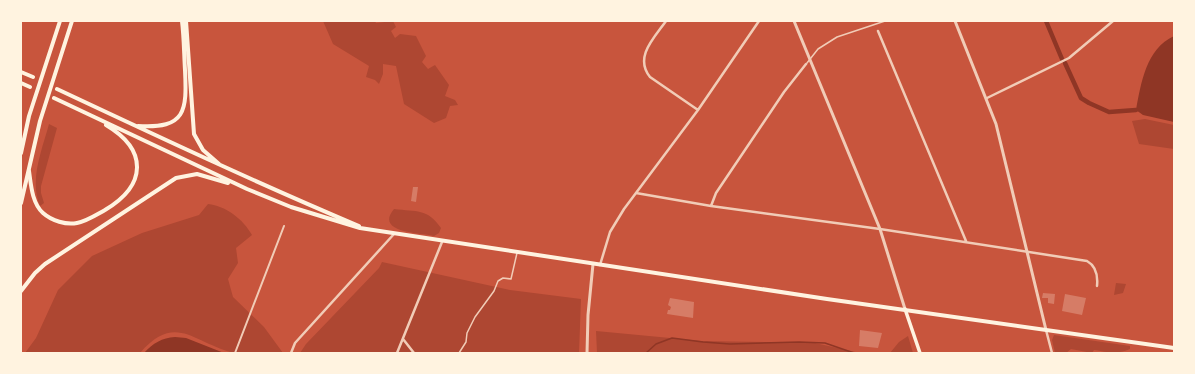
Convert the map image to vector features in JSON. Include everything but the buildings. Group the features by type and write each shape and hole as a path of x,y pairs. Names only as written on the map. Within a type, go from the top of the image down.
{"main road":[{"path":"21,153 29,116 60,21"},
{"path":"21,203 40,121 72,21"},
{"path":"136,126 154,127 172,122 178,118 185,106 182,21"},
{"path":"186,21 194,134 203,150 227,170"},
{"path":"21,72 33,77"},
{"path":"21,83 30,87"},
{"path":"56,89 227,170 361,227 376,231"},
{"path":"54,98 248,189 306,213 343,224 442,242 517,251 593,264 1174,348"},
{"path":"29,167 33,194 38,208 51,219 63,223 76,223 89,218 125,196 134,182 137,173 138,164 135,154 119,134 84,113"},
{"path":"21,141 27,129"},
{"path":"21,291 27,282 45,264 176,178 190,174 208,176 248,189"},
{"path":"905,309 920,353"}],"street":[{"path":"666,21 644,53 644,66 646,73 698,110"},
{"path":"600,265 610,232 636,193 698,110 759,21"},
{"path":"794,21 880,229 905,309"},
{"path":"955,21 987,98 996,124 1026,252 1052,353"},
{"path":"987,98 1069,58 1113,21"},
{"path":"878,31 966,242"},
{"path":"710,206 716,193 784,92 806,64"},
{"path":"636,193 710,206 880,229 1087,260 1094,268 1098,280 1097,286"},
{"path":"235,353 284,226"},
{"path":"291,353 295,343 394,234"},
{"path":"397,353 442,242"},
{"path":"587,353 588,315 593,264"},
{"path":"403,339 414,353"}],"lane":[{"path":"806,64 818,49 836,37 885,21"},
{"path":"459,353 466,342 467,333 475,317 494,291 498,281 503,278 510,279 517,251"}],"shaded area":[{"path":"323,21 375,21 376,23 393,21 396,27 391,31 395,38 400,34 416,36 426,56 422,62 428,69 435,65 449,85 445,96 455,100 458,105 450,106 446,118 434,123 404,104 396,66 383,64 383,74 379,84 375,80 366,77 369,66 333,44"},
{"path":"1174,36 1174,122 1143,115 1136,110 1143,78 1151,58 1157,49"},
{"path":"1145,119 1174,125 1174,149 1139,144 1132,121"},
{"path":"49,124 57,128 41,186 41,193 44,203 40,206 37,196 36,175"},
{"path":"208,204 221,207 233,214 244,224 252,235 236,248 238,263 228,279 233,297 264,327 283,353 239,354 185,334 175,332 164,334 153,341 140,353 25,353 36,338 58,290 92,256 142,233 199,215"},
{"path":"394,209 415,211 426,214 431,217 441,228 439,233 434,236 410,232 394,227 390,223 389,217"},
{"path":"382,262 510,290 581,299 579,353 300,353 306,344 379,268"},
{"path":"1116,283 1126,284 1123,293 1114,295"},
{"path":"596,331 702,341 815,343 860,353 597,353"},
{"path":"1054,335 1130,346 1130,349 1116,352 1094,350 1092,353 1071,349 1066,353 1055,353 1052,340"},
{"path":"908,336 913,353 890,353 899,342"},
{"path":"175,337 186,338 224,353 144,353 158,342"}],"waterway":[{"path":"1046,21 1062,59"},
{"path":"1065,63 1081,98 1109,112 1136,110"},
{"path":"646,353 656,344 672,338 730,344 799,342 825,343 854,353"}]}
